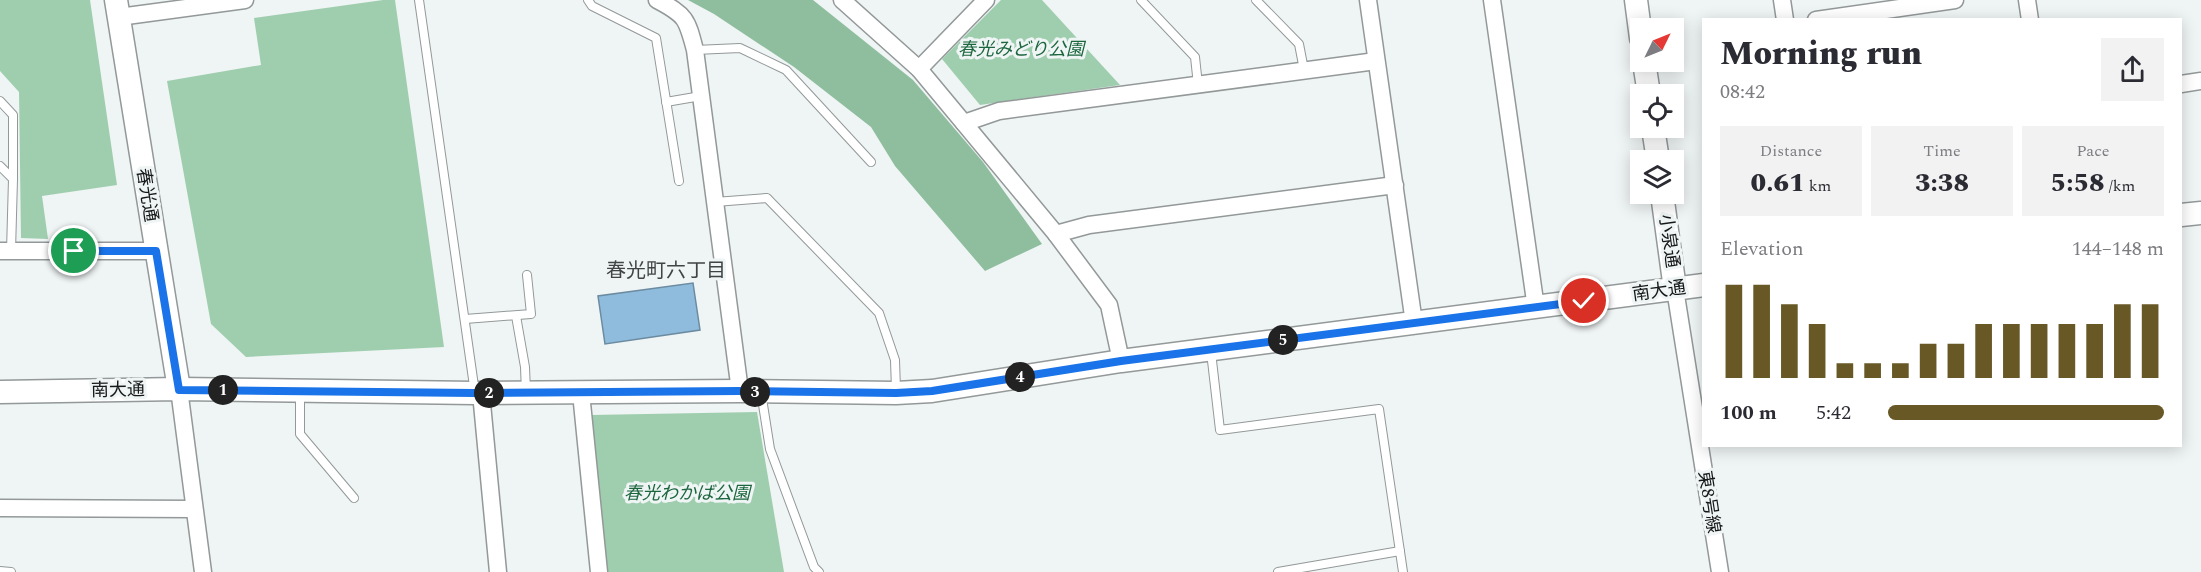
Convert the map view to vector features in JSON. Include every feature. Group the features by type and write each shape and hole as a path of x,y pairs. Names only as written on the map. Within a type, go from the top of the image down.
{"street":[{"path":"117,8 245,0"},
{"path":"657,0 678,11 689,26 695,50 714,202 751,392"},
{"path":"842,0 919,69 1056,234 1109,305 1121,361"},
{"path":"919,69 986,0"},
{"path":"1368,0 1414,323"},
{"path":"1492,0 1536,308"},
{"path":"1636,0 1638,18"},
{"path":"1782,0 1785,18"},
{"path":"1830,18 1955,0"},
{"path":"2027,0 2030,18"},
{"name":"春光通","path":"117,8 179,390"},
{"path":"964,123 999,111 1376,61"},
{"path":"2182,84 2201,81"},
{"path":"1056,234 1089,225 1395,185"},
{"name":"小泉通","path":"1663,204 1675,289"},
{"path":"2182,215 2201,213"},
{"path":"6,250 156,251"},
{"name":"南大通","path":"0,392 300,390 478,393 896,393 932,391 1121,361 1702,285"},
{"name":"東8号線","path":"1675,289 1720,572"},
{"path":"179,390 202,572"},
{"path":"478,393 498,572"},
{"path":"581,393 599,572"},
{"path":"0,508 194,509"}],"lane":[{"path":"419,0 465,319 478,393"},
{"path":"588,0 592,6 656,38 679,181"},
{"path":"1141,0 1195,57 1198,85"},
{"path":"1256,0 1299,44 1304,70"},
{"path":"695,50 740,48 786,70 871,162"},
{"path":"666,102 701,96"},
{"path":"0,102 13,115 13,179 6,250"},
{"path":"0,166 13,179"},
{"path":"714,202 767,198 879,313 895,360 896,393"},
{"path":"465,319 531,314 527,275"},
{"path":"516,316 525,367 526,393"},
{"path":"1211,349 1220,430 1379,408 1403,572"},
{"path":"300,390 300,434 354,498"},
{"path":"751,392 814,567 819,572"},
{"path":"1278,572 1400,552"},
{"path":"0,571 11,572"}],"green space":[{"path":"0,0 90,0 117,185 42,196 48,239 21,238 19,92 0,71"},
{"path":"395,0 444,347 246,357 211,324 167,81 261,65 254,18"},
{"path":"688,0 813,0 913,80 983,162 1042,244 985,271 895,166 871,127 794,67 714,14"},
{"name":"春光みどり公園","path":"1001,0 1042,0 1120,85 980,105 942,59"},
{"name":"春光わかば公園","path":"757,412 784,572 608,572 591,415"}],"water":[{"path":"693,283 700,330 605,344 598,296"}],"district":[{"name":"春光町六丁目","path":"666,271"}],"route":[{"path":"74,251 156,251 179,390 475,393 740,391 896,393 932,391 1121,361 1584,301"}]}
